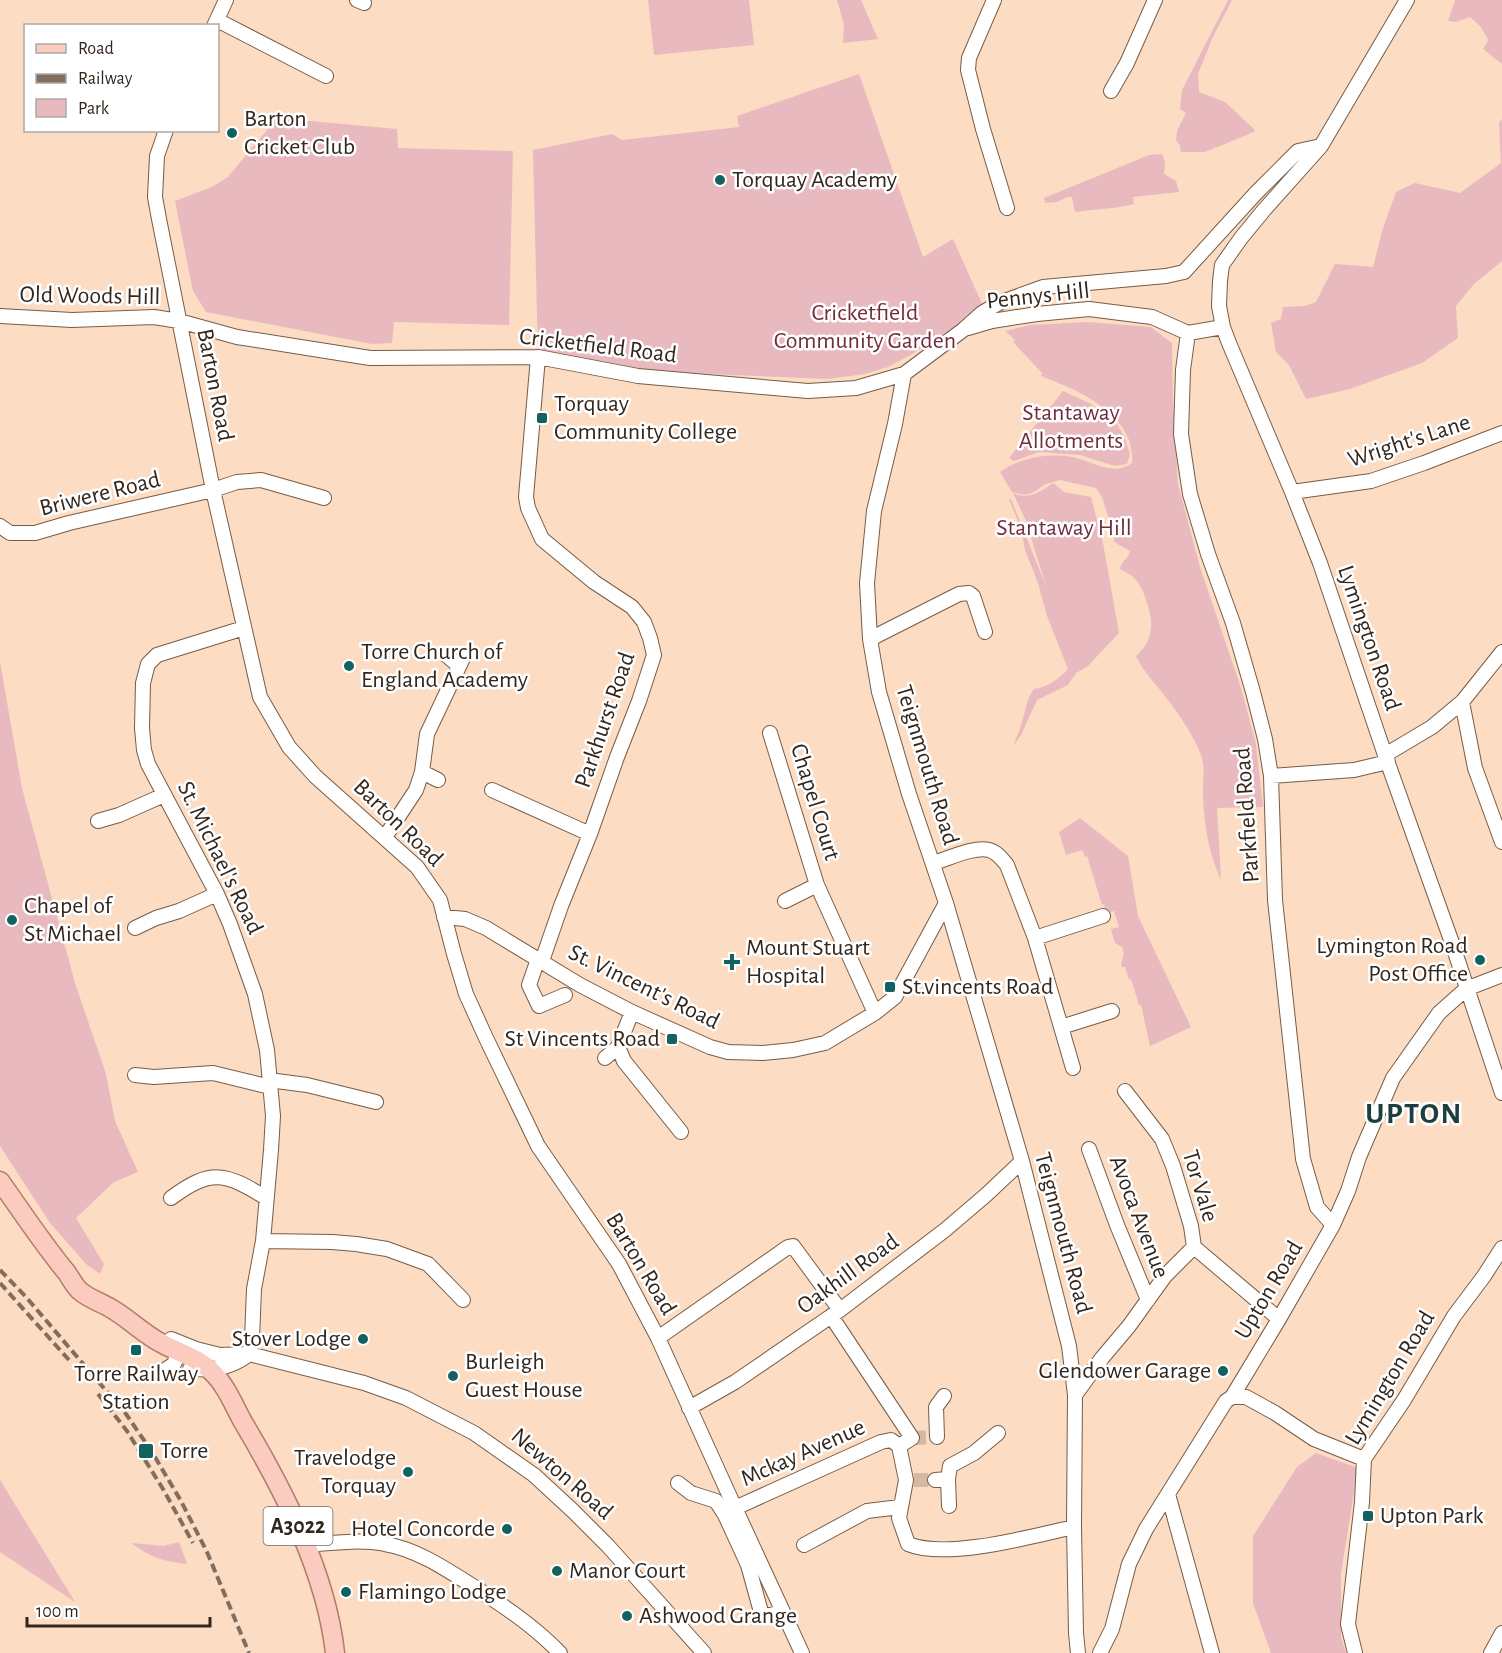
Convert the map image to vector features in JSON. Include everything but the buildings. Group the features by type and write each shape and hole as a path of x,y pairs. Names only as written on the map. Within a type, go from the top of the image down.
{"main road":[{"name":"Newton Road","path":"0,1181 80,1291 138,1326"},
{"name":"A3022","path":"80,1291 100,1313 177,1364 202,1377 236,1409"},
{"name":"A3022","path":"138,1326 158,1342 177,1364 211,1370 225,1389 286,1500 306,1545 323,1595 334,1639 335,1653"}],"street":[{"path":"215,23 226,0"},
{"path":"994,0 969,58 968,70 1007,208"},
{"path":"1111,91 1127,63 1155,0"},
{"path":"904,374 982,313 999,303 1043,287 1166,276 1184,272 1298,151 1321,146 1407,0"},
{"path":"219,25 326,76"},
{"name":"Barton Road","path":"165,132 157,156 155,196 168,272 213,490 260,697 289,747 315,776 417,867 440,900 466,994 486,1038 538,1146 618,1264 658,1338 802,1653"},
{"name":"Lymington Road","path":"1321,146 1264,210 1222,265 1219,306 1222,327 1320,564 1502,1093"},
{"name":"Pennys Hill","path":"963,330 992,321 1089,309 1152,317 1188,333"},
{"name":"Old Woods Hill","path":"0,316 72,320 154,317 179,321"},
{"name":"Cricketfield Road","path":"179,321 237,337 370,358 538,357 638,376 808,391 856,388 904,374"},
{"path":"1188,333 1222,327"},
{"name":"Parkfield Road","path":"1188,333 1183,370 1181,434 1190,494 1208,554 1233,623 1264,739 1271,776 1274,888 1303,1159 1317,1207 1332,1225"},
{"name":"Parkhurst Road","path":"538,357 526,497 528,508 542,539 594,582 632,607 644,622 654,655 648,679 590,834 529,985 539,1006 564,994"},
{"name":"Teignmouth Road","path":"904,374 895,424 874,511 867,583 870,639 879,692 909,794 946,903 1022,1161 1069,1346 1075,1395 1074,1527 1078,1653"},
{"name":"Wright's Lane","path":"1292,492 1371,481 1502,433"},
{"name":"Briwere Road","path":"0,526 10,533 35,533 213,490 237,482 261,480 324,498"},
{"path":"870,639 965,593 973,596 985,632"},
{"name":"St. Michael's Road","path":"244,628 157,656 148,664 143,683 142,729 148,764 217,894 242,954 255,994 267,1050 273,1116 263,1241 254,1289 252,1339 249,1354"},
{"path":"1271,776 1354,770 1387,759 1462,702 1502,652"},
{"path":"385,837 416,790 422,772 427,734 462,661 446,655"},
{"path":"1462,702 1475,768 1502,842"},
{"name":"Chapel Court","path":"770,733 817,885 875,1013"},
{"path":"422,772 438,780"},
{"path":"492,790 517,808 590,834"},
{"path":"98,821 119,815 164,795"},
{"path":"933,863 980,849 990,850 1000,856 1007,865 1035,938 1073,1068"},
{"name":"Chapel Court","path":"785,901 817,885"},
{"path":"135,928 217,894"},
{"name":"St. Vincent's Road","path":"444,917 465,919 486,928 580,986 710,1047 728,1052 748,1053 793,1050 825,1044 875,1013 895,997 946,903"},
{"path":"1035,938 1103,916"},
{"name":"Upton Road","path":"1100,1653 1112,1629 1129,1564 1146,1529 1226,1401 1232,1397 1332,1225 1393,1078 1439,1013 1466,989 1502,975"},
{"path":"1061,1027 1112,1011"},
{"path":"605,1058 618,1047 632,1012"},
{"path":"618,1047 624,1061 681,1132"},
{"path":"135,1075 154,1077 213,1073 269,1083 307,1086 376,1102"},
{"name":"Tor Vale","path":"1125,1091 1162,1139 1173,1166 1191,1226 1194,1247 1279,1319"},
{"name":"Avoca Avenue","path":"1089,1149 1148,1300"},
{"name":"Oakhill Road","path":"689,1408 735,1382 838,1310 945,1230 1022,1161"},
{"path":"171,1198 183,1189 213,1177 227,1178 245,1185 266,1198"},
{"path":"263,1241 332,1242 387,1250 428,1264 463,1300"},
{"path":"658,1338 788,1247 793,1246 838,1310 912,1438 899,1446"},
{"name":"Tor Vale","path":"1075,1395 1165,1276 1194,1247"},
{"name":"Lymington Road","path":"1355,1653 1348,1624 1362,1502 1364,1459 1404,1400 1454,1316 1502,1248"},
{"name":"Newton Road","path":"138,1326 196,1349 220,1355 249,1354 364,1383 406,1398 449,1419 492,1444 534,1474 608,1546 704,1653"},
{"path":"225,1389 229,1373 249,1354"},
{"path":"211,1370 238,1363"},
{"path":"937,1437 936,1407 944,1396"},
{"path":"1232,1397 1246,1397 1314,1439 1364,1459"},
{"path":"948,1506 941,1480 950,1466 974,1453 998,1432"},
{"name":"Mckay Avenue","path":"735,1508 881,1442 891,1440 899,1446 910,1480 900,1507 899,1518 908,1544 920,1548 959,1548 1002,1543 1074,1527"},
{"path":"678,1483 691,1493 716,1501 726,1515 747,1565 761,1612 768,1616 782,1611"},
{"path":"1168,1494 1212,1653"},
{"path":"804,1545 867,1512 900,1507"},
{"path":"306,1545 358,1542 383,1543 401,1548 445,1569 487,1594 526,1621 560,1653"},
{"path":"1491,1653 1502,1633"}],"green space":[{"path":"648,0 749,0 754,45 654,55"},
{"path":"837,0 861,0 878,39 843,43 844,24"},
{"path":"1228,0 1232,0 1212,39 1198,74 1199,92 1225,102 1255,130 1205,152 1181,152 1180,145 1176,141 1177,131 1186,113 1180,109 1182,90"},
{"path":"1455,0 1502,0 1502,64 1483,49 1488,39 1480,26 1470,17 1456,22 1448,21"},
{"name":"Cricketfield Community Garden","path":"859,74 923,257 953,239 983,306 967,315 958,325 888,367 865,374 828,379 659,372 538,357 533,150 612,134 622,140 739,127 737,116"},
{"path":"277,118 397,129 398,148 513,151 509,325 394,322 392,343 372,344 206,312 193,291 175,201 212,187 228,177"},
{"path":"1502,119 1502,261 1474,284 1456,306 1458,338 1422,363 1350,389 1306,399 1289,365 1276,352 1271,323 1281,319 1283,307 1305,306 1316,302 1335,264 1373,267 1383,228 1396,192 1415,183 1460,193 1501,163 1499,123"},
{"path":"1162,154 1165,162 1164,174 1176,181 1179,192 1133,197 1134,204 1075,212 1072,197 1045,203 1044,198 1149,155"},
{"path":"1088,322 1151,327 1172,343 1178,484 1200,567 1241,688 1256,744 1263,807 1217,808 1221,880 1210,850 1206,828 1201,755 1182,720 1136,656 1142,650 1151,630 1149,608 1139,583 1120,569 1130,551 1114,542 1102,497 1096,488 1060,480 1046,484 1025,495 1012,492 1000,472 1017,463 1044,456 1073,457 1103,467 1118,469 1132,463 1129,440 1114,417 1080,393 1041,376 1042,373 1005,331 1030,325"},
{"name":"Stantaway Allotments","path":"1063,391 1089,403 1114,419 1124,436 1130,454 1127,464 1115,466 1080,455 1039,452 1014,461 1009,458"},
{"name":"Stantaway Hill","path":"1053,483 1064,492 1091,497 1103,543 1119,633 1088,666 1076,673 1068,685 1037,700 1021,735 1013,746 1031,693 1034,689 1053,682 1068,669 1047,616 1038,583 1025,550 1021,528 1009,500 1011,499 1046,586 1026,521 1013,493 1029,495"},
{"path":"0,662 22,788 75,983 106,1074 115,1121 138,1172 114,1182 76,1218 104,1264 100,1274 86,1264 50,1223 0,1146"},
{"path":"1080,818 1128,856 1138,916 1191,1027 1150,1046 1141,1005 1139,1005 1131,979 1129,980 1125,967 1121,964 1124,954 1122,947 1115,943 1111,929 1119,927 1114,911 1106,913 1087,856 1085,857 1082,850 1066,855 1059,832"},
{"path":"1316,1453 1358,1468 1341,1573 1341,1637 1346,1653 1271,1653 1253,1603 1253,1536 1297,1467"},
{"path":"0,1480 75,1602 0,1552"},
{"path":"179,1542 187,1564 158,1558 131,1543 164,1546"}],"tunnel":[{"path":"912,1438 937,1437"},
{"path":"914,1480 935,1480"}],"railway":[{"path":"0,1270 126,1414 152,1452 207,1552 249,1653"},
{"path":"0,1283 69,1360"},
{"path":"98,1394 127,1431 193,1543"}],"place":[{"name":"Barton Cricket Club","path":"232,133"},
{"name":"Torquay Academy","path":"720,180"},
{"name":"Torquay Community College","path":"542,418"},
{"name":"Torre Church of England Academy","path":"349,666"},
{"name":"Chapel of St Michael","path":"12,920"},
{"name":"Lymington Road Post Office","path":"1480,960"},
{"name":"Mount Stuart Hospital","path":"732,962"},
{"name":"St.vincents Road","path":"890,987"},
{"name":"St Vincents Road","path":"672,1039"},
{"name":"Stover Lodge","path":"363,1339"},
{"name":"Torre Railway Station","path":"136,1350"},
{"name":"Glendower Garage","path":"1223,1371"},
{"name":"Burleigh Guest House","path":"453,1376"},
{"name":"Torre","path":"146,1451"},
{"name":"Travelodge Torquay","path":"408,1472"},
{"name":"Upton Park","path":"1368,1516"},
{"name":"Hotel Concorde","path":"507,1529"},
{"name":"Manor Court","path":"557,1571"},
{"name":"Flamingo Lodge","path":"346,1592"},
{"name":"Ashwood Grange","path":"627,1616"}],"district":[{"name":"UPTON","path":"1414,1114"}]}
